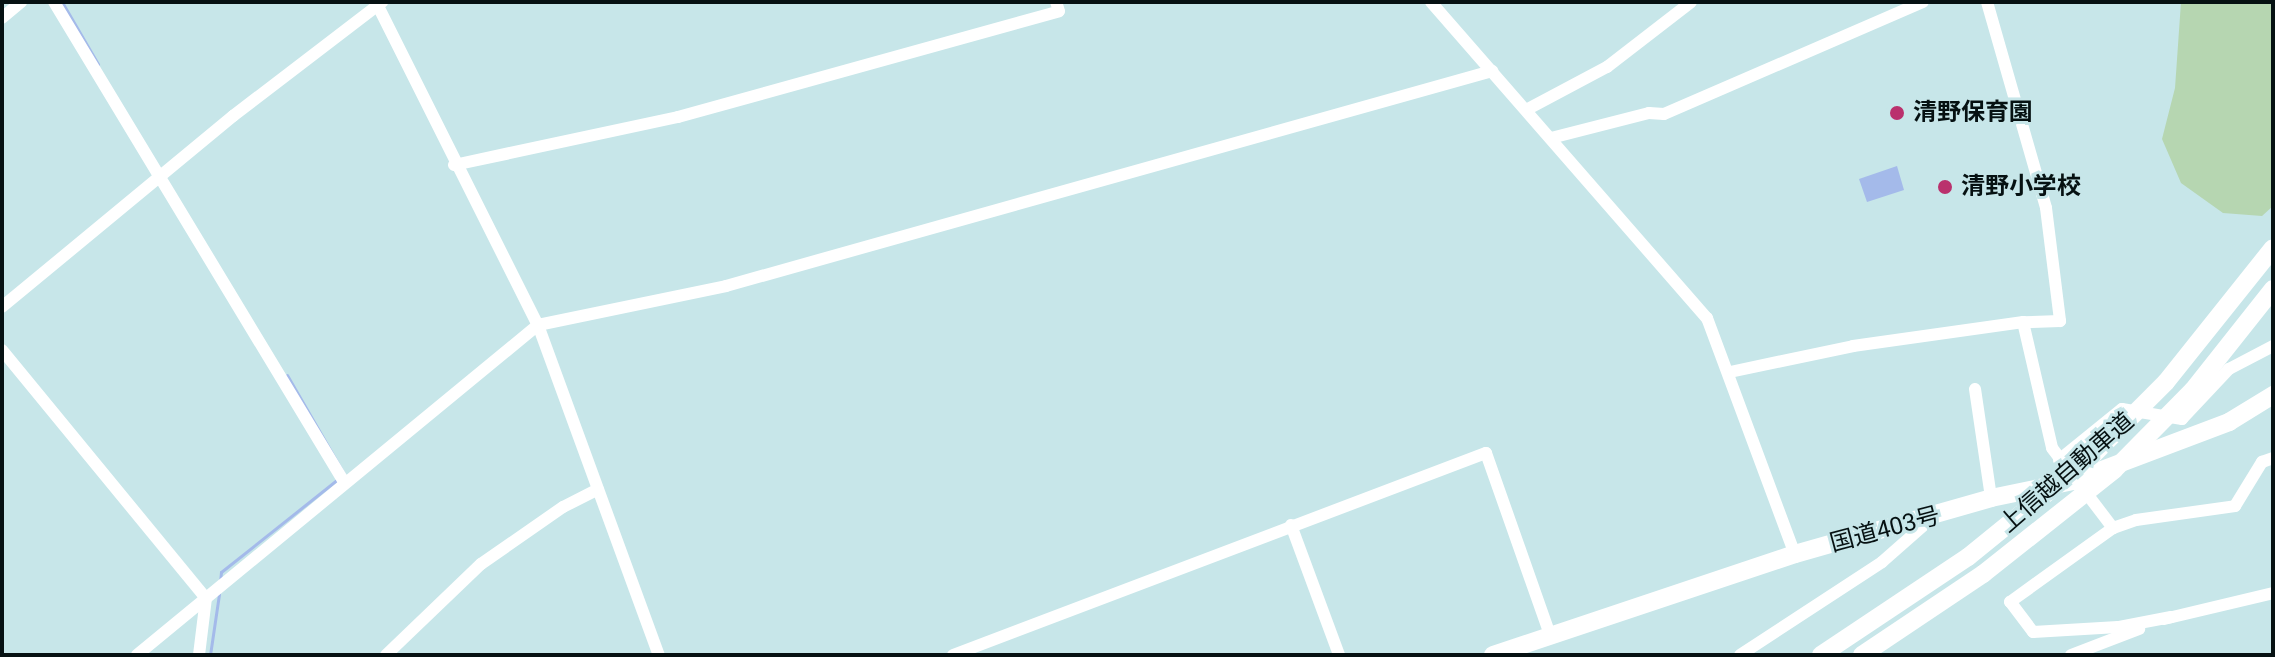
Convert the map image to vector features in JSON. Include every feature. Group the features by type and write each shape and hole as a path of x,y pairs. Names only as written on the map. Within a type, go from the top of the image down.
{"highway":[{"name":"上信越自動車道","path":"1821,655 2015,521 2128,422 2235,300 2273,248"},
{"name":"上信越自動車道","path":"1862,655 2034,536 2157,428 2273,289"},
{"name":"国道403号","path":"1493,655 1795,554 1931,519 1991,498 2073,481 2229,422 2273,395"}],"street":[{"path":"2,18 21,2"},
{"path":"54,2 344,482"},
{"path":"2,307 158,177 378,2 454,165 538,325 659,655"},
{"path":"454,165 678,117 1059,11 1056,2"},
{"path":"1431,2 1687,291 1707,318 1730,372 1795,554"},
{"path":"1526,110 1607,67 1691,2"},
{"path":"1551,138 1649,113 1664,114 1923,2"},
{"path":"1730,372 1853,346 2023,322 2060,321 2046,208 1987,2"},
{"path":"137,655 538,325 726,286 1492,71"},
{"path":"2023,322 2059,460 2113,528"},
{"path":"2059,460 2122,409 2182,419 2229,369 2273,346"},
{"path":"2,350 206,598 199,655"},
{"path":"1975,389 1991,498"},
{"path":"953,655 1486,453 1551,638"},
{"path":"2270,592 2118,627 2033,632 2010,602 2113,528 2136,520 2235,506 2262,462 2273,458"},
{"path":"386,655 481,564 598,489"},
{"path":"1740,655 1882,562 1931,519"},
{"path":"1291,525 1339,655"},
{"path":"2071,655 2171,617"}],"green space":[{"path":"2181,2 2273,2 2273,206 2262,216 2223,213 2181,183 2162,139 2175,88"}],"water":[{"path":"1897,166 1904,190 1867,202 1859,179"}],"waterway":[{"path":"62,2 98,64"},
{"path":"287,375 344,474"},
{"path":"220,583 221,572 338,479"},
{"path":"210,655 219,594"}],"place":[{"name":"清野保育園","path":"1897,113"},
{"name":"清野小学校","path":"1945,187"}]}
